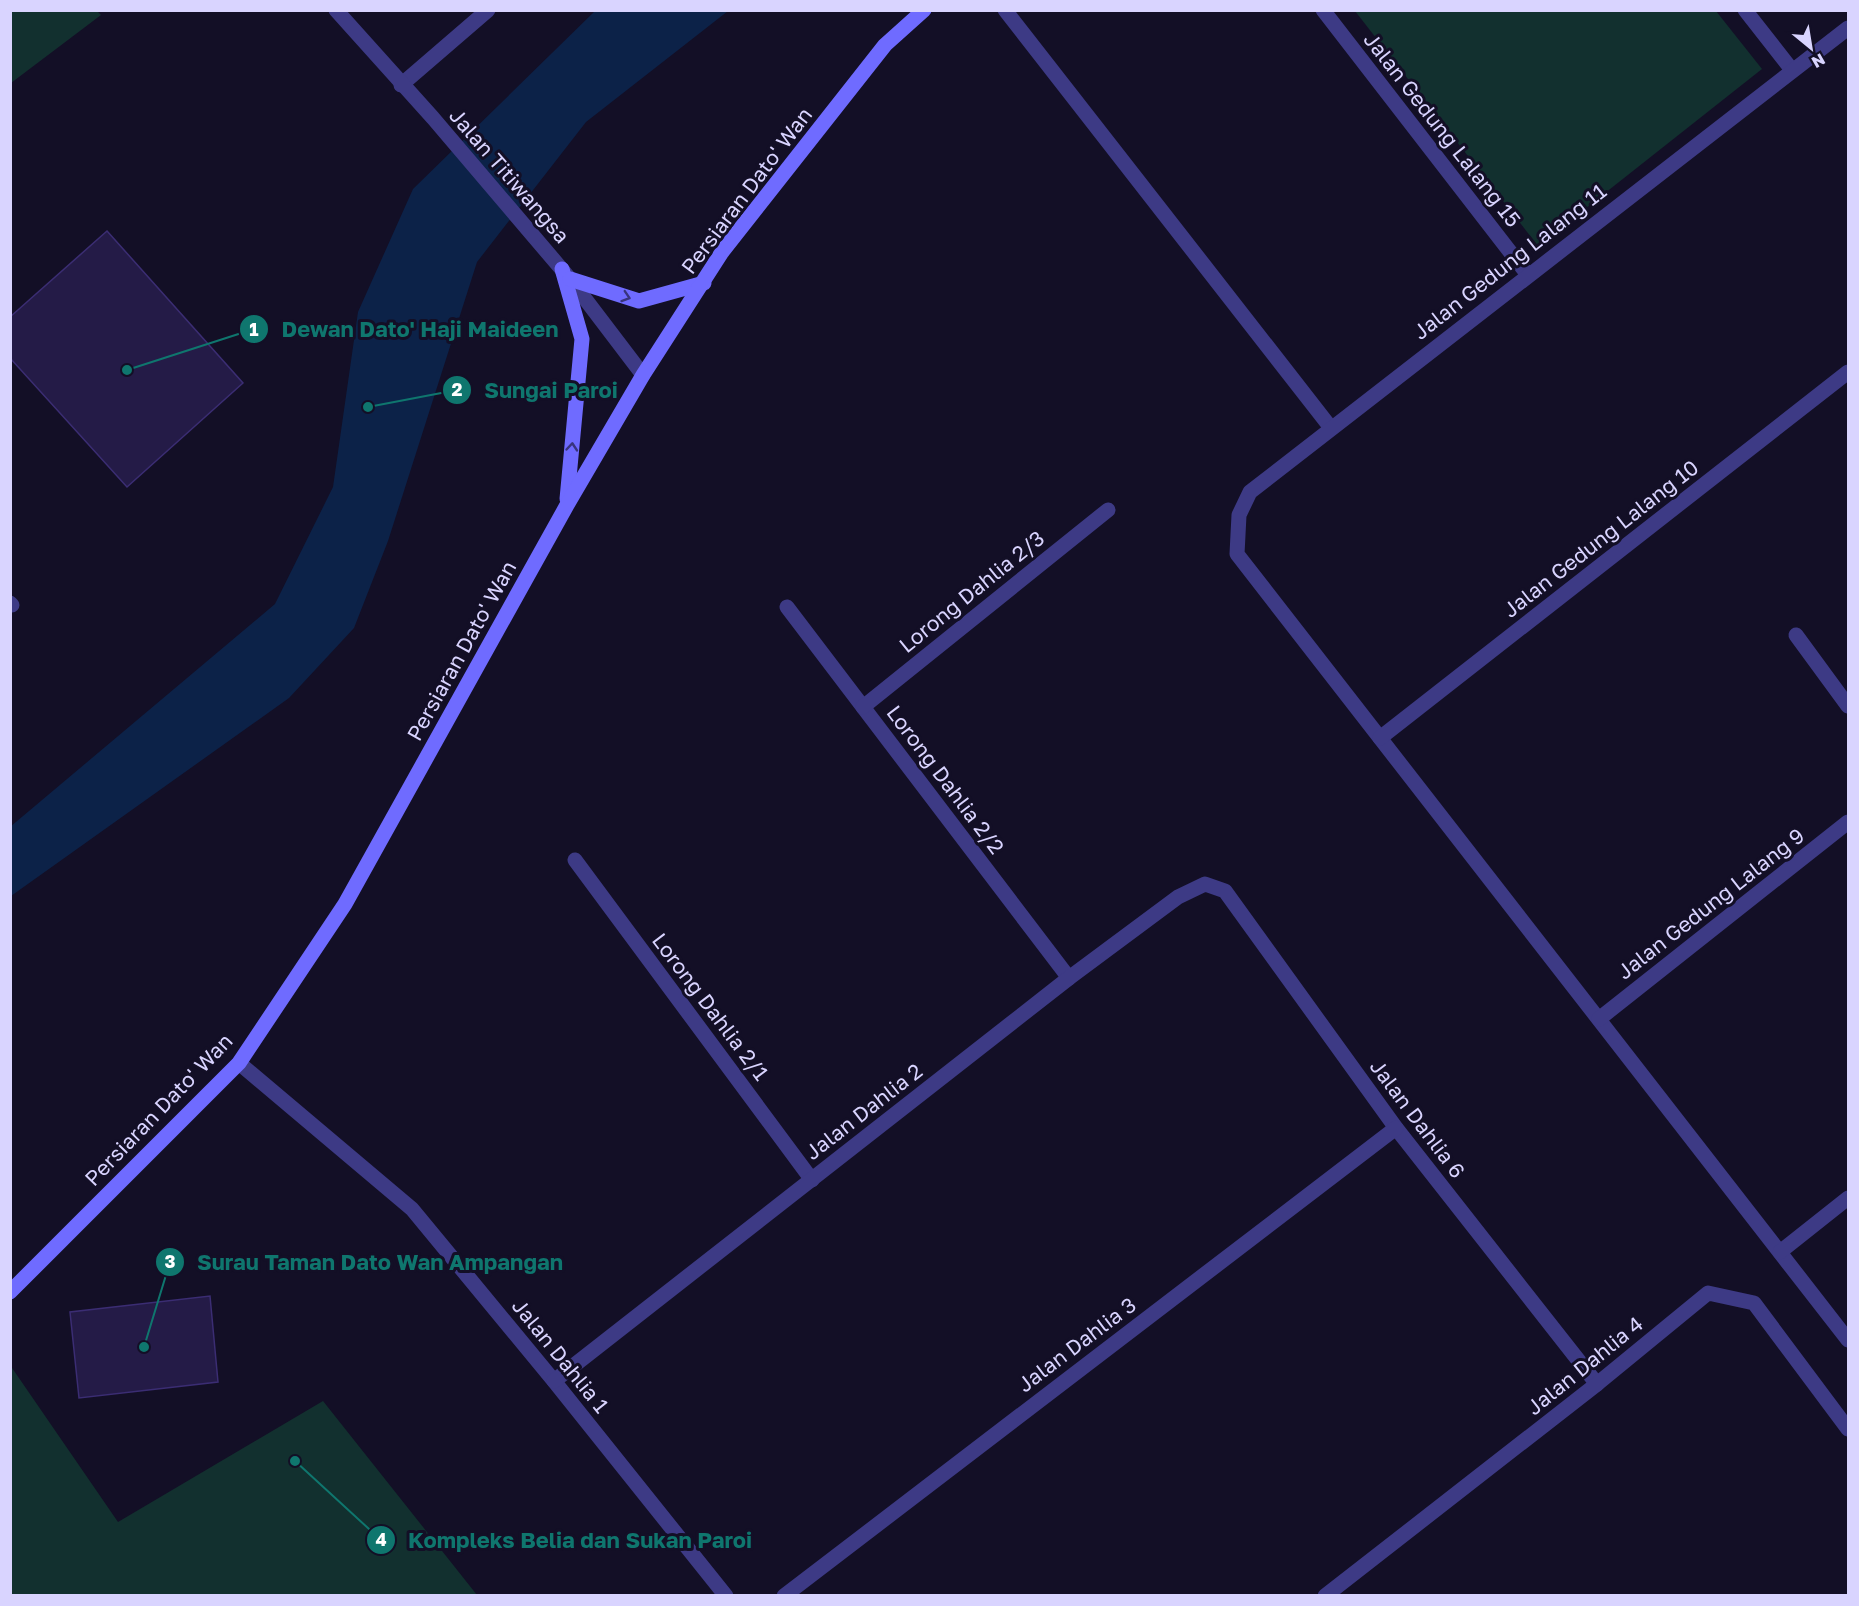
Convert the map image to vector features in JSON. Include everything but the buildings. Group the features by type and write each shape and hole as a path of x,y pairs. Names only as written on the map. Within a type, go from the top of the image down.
{"street":[{"name":"Jalan Titiwangsa","path":"336,10 433,118 566,274 643,375"},
{"path":"401,85 488,10"},
{"name":"Persiaran Dato' Wan","path":"10,1292 239,1063 345,904 567,505 643,375 722,252 885,45 924,10"},
{"path":"1005,10 1331,428"},
{"name":"Jalan Gedung Lalang 15","path":"1323,10 1528,275"},
{"path":"1745,10 1792,70"},
{"name":"Jalan Gedung Lalang 11","path":"1380,738 1237,554 1239,515 1250,492 1848,28"},
{"path":"566,274 639,301 704,283"},
{"path":"566,274 582,339 567,505"},
{"name":"Jalan Gedung Lalang 10","path":"1380,738 1848,372"},
{"name":"Lorong Dahlia 2/3","path":"863,707 1108,510"},
{"name":"Lorong Dahlia 2/2","path":"787,607 1070,978"},
{"path":"1796,635 1848,706"},
{"path":"1380,738 1848,1340"},
{"name":"Jalan Gedung Lalang 9","path":"1599,1019 1848,822"},
{"name":"Lorong Dahlia 2/1","path":"575,860 812,1180"},
{"name":"Jalan Dahlia 2","path":"554,1381 1070,978 1178,897 1205,884"},
{"name":"Jalan Dahlia 6","path":"1205,884 1225,891 1396,1128 1597,1384"},
{"name":"Jalan Dahlia 1","path":"239,1063 411,1209 554,1381 726,1596"},
{"name":"Jalan Dahlia 3","path":"784,1596 1396,1128"},
{"path":"1780,1252 1848,1198"},
{"name":"Jalan Dahlia 4","path":"1325,1596 1597,1384 1708,1293 1754,1303 1848,1429"}],"green space":[{"path":"11,10 97,11 101,15 11,83"},
{"path":"1355,11 1716,11 1762,69 1538,246"},
{"path":"10,1365 118,1522 323,1401 477,1595 11,1595"}],"water":[{"path":"595,11 728,11 586,122 477,262 388,541 354,628 289,698 11,896 10,827 275,604 333,487 358,312 413,189"}],"place":[{"name":"Dewan Dato' Haji Maideen","path":"127,370"},
{"name":"Sungai Paroi","path":"368,407"},
{"name":"Surau Taman Dato Wan Ampangan","path":"144,1347"},
{"name":"Kompleks Belia dan Sukan Paroi","path":"295,1461"}]}
